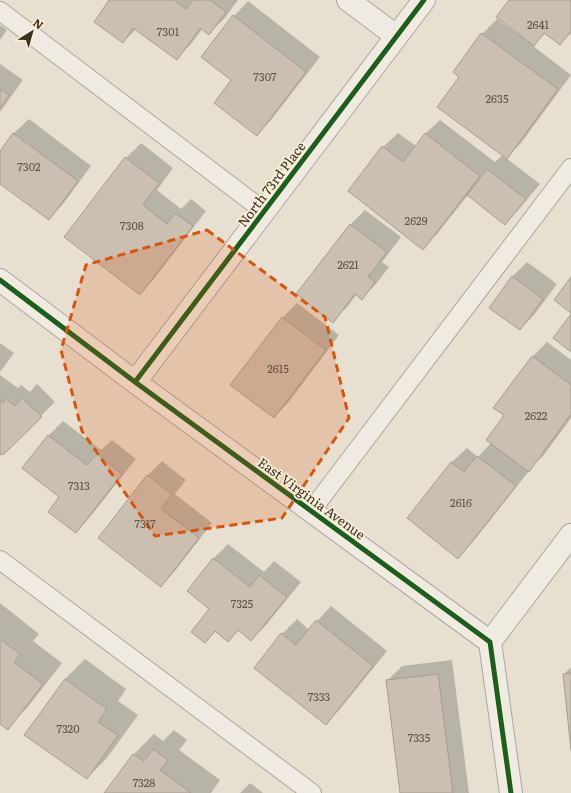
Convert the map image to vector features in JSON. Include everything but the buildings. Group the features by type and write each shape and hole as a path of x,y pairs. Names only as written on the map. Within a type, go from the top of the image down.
{"street":[{"path":"348,0 396,36"},
{"name":"North 73rd Place","path":"135,382 424,0"},
{"name":"East Virginia Avenue","path":"0,280 135,382 490,642"},
{"path":"511,793 490,642 571,535"}],"lane":[{"path":"0,11 264,210"},
{"path":"311,511 571,168"},
{"path":"0,560 312,793"}],"highlighted area":[{"path":"207,230 325,317 349,418 282,518 155,536 82,431 61,350 86,265"}],"cycle path":[{"path":"135,382 424,0"},
{"path":"0,280 135,382 490,642 511,793"}]}
